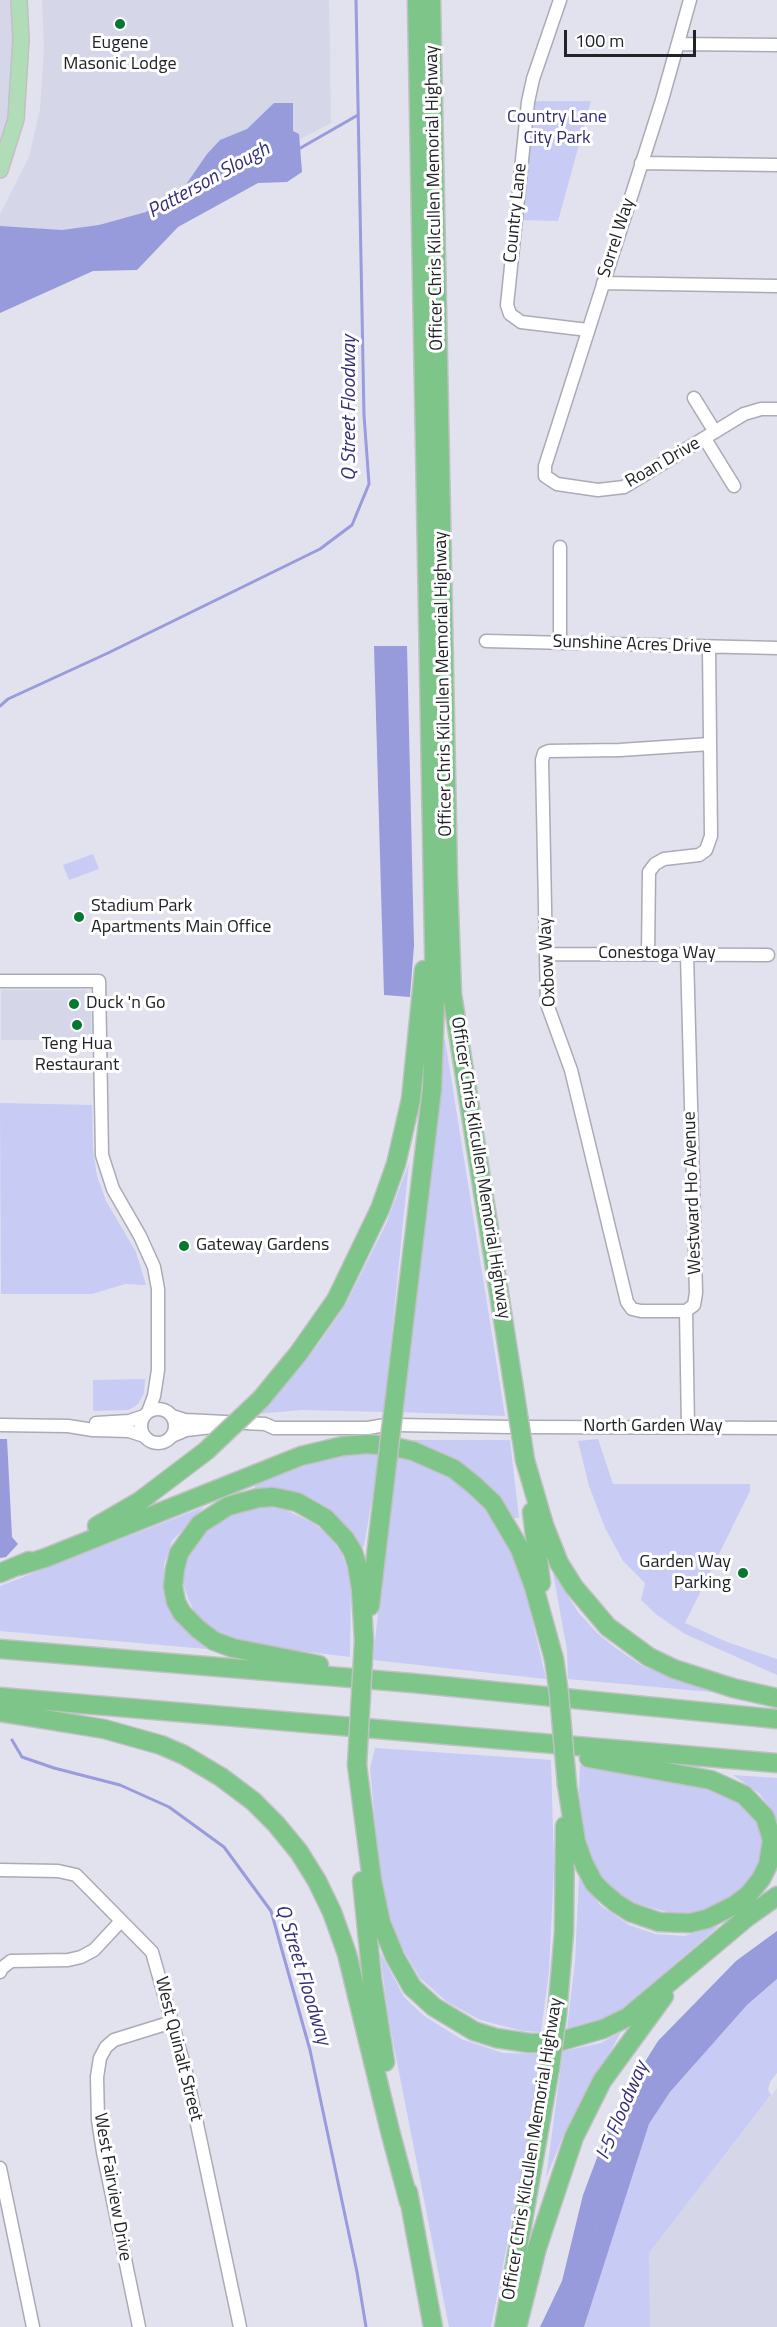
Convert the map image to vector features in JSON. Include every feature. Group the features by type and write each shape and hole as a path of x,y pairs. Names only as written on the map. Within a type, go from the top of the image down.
{"highway":[{"name":"Officer Chris Kilcullen Memorial Highway","path":"417,0 435,999 432,1089 364,1641 357,1765 362,1886 372,1980 409,2202 434,2327"},
{"name":"Officer Chris Kilcullen Memorial Highway","path":"431,0 452,994 554,1659 567,1785 564,1932 557,2015 550,2068 504,2327"},
{"path":"19,1566 140,1501 206,1451 261,1400 298,1354 336,1300 380,1209 396,1164 411,1099 419,1037 433,872"},
{"path":"0,1573 55,1554 301,1456 351,1445 390,1446 413,1451 454,1469 493,1503 520,1549 534,1587 554,1659"},
{"path":"525,1460 544,1525 559,1563 574,1587 608,1628 649,1657 674,1669 733,1688 777,1698"},
{"path":"364,1641 361,1589 353,1552 338,1529 325,1518 297,1502 273,1497 258,1498 228,1506 200,1524 180,1553 173,1586 176,1602 198,1629 214,1641 233,1648 412,1683"},
{"path":"0,1649 412,1683 777,1719"},
{"path":"0,1697 777,1763"},
{"path":"0,1712 104,1729 184,1755 222,1777 253,1801 282,1831 299,1852 317,1881 332,1912 347,1954 409,2202"},
{"path":"480,1739 711,1780 727,1786 744,1795 765,1817 772,1840 768,1865 761,1880 749,1894 726,1911 707,1919 690,1923 659,1922 630,1912 616,1904 603,1892 594,1882 584,1864 576,1842 567,1785"},
{"path":"357,1765 372,1880 381,1923 395,1957 412,1987 434,2007 474,2031 496,2038 528,2043 568,2040 603,2029 628,2016 746,1918 777,1896"},
{"path":"517,2327 537,2248 574,2137 602,2081 681,1973"}],"main road":[{"path":"0,170 16,119 21,39 19,0"}],"street":[{"name":"Country Lane","path":"560,0 533,79 528,102 507,305 510,314 521,322 588,330"},
{"name":"Sorrel Way","path":"545,476 544,466 641,164 690,0"},
{"path":"678,44 777,45"},
{"path":"641,164 777,165"},
{"path":"603,283 777,286"},
{"path":"694,398 734,486"},
{"name":"Roan Drive","path":"545,476 556,484 598,490 629,485 744,414 761,409 777,409"},
{"path":"560,547 560,642"},
{"name":"Sunshine Acres Drive","path":"486,641 777,648"},
{"path":"648,954 649,872 655,864 664,859 699,855 706,850 712,831 709,647"},
{"name":"Oxbow Way","path":"686,1311 636,1310 629,1306 625,1298 571,1070 548,1004 544,753 710,744"},
{"name":"Conestoga Way","path":"546,954 768,955"},
{"name":"Westward Ho Avenue","path":"687,954 696,1293 694,1305 686,1311 688,1427"},
{"path":"0,981 99,981 102,1155 113,1190 140,1236 154,1268 158,1289 158,1370 154,1396 141,1426 144,1436"},
{"path":"158,1370 175,1426 172,1436"},
{"path":"1,1425 68,1426 129,1421 159,1409 185,1420 265,1424 274,1428 368,1428 385,1425 368,1420 273,1420 265,1424"},
{"path":"68,1426 93,1430 129,1431 158,1443 186,1430 243,1424"},
{"path":"398,1425 510,1427"},
{"name":"North Garden Way","path":"529,1427 777,1428"},
{"name":"West Quinalt Street","path":"0,1870 58,1871 76,1875 152,1952 186,2072 240,2327"},
{"path":"0,1972 11,1962 68,1960 81,1957 94,1950 122,1921"},
{"name":"West Fairview Drive","path":"139,2327 103,2152 98,2120 97,2077 100,2058 106,2047 114,2040 172,2022"},
{"path":"0,2168 33,2327"}],"shaded area":[{"path":"0,0 19,0 19,82 0,170"},
{"path":"42,0 329,0 331,123 124,237 0,237 0,214 29,157 40,109 44,48"},
{"path":"274,103 293,103 293,131 299,134 302,172 287,182 258,183 178,227 137,270 93,271 0,313 0,226 62,230 99,225 146,212 185,186 207,154 220,140 247,129"},
{"path":"374,646 407,646 414,945 410,997 384,995"},
{"path":"1,990 85,990 90,994 92,1040 1,1040"},
{"path":"0,1439 7,1439 12,1537 18,1544 6,1557 0,1558"},
{"path":"777,1931 777,1979 747,2005 670,2092 649,2124 584,2327 540,2327 562,2281 583,2195 615,2110 658,2041 736,1961"},
{"path":"777,2088 777,2327 650,2327 649,2253"}],"green space":[{"name":"Country Lane City Park","path":"534,101 591,101 558,221 521,220"},
{"path":"93,854 99,869 69,880 63,865"},
{"path":"442,1037 445,1040 505,1416 400,1412"},
{"path":"0,1103 92,1105 93,1150 97,1176 106,1201 136,1252 146,1285 125,1284 92,1294 1,1294"},
{"path":"409,1163 384,1412 302,1410 256,1414 286,1385 346,1304 386,1224"},
{"path":"145,1379 144,1393 134,1407 128,1410 93,1411 93,1380"},
{"path":"598,1439 613,1484 750,1484 750,1491 685,1623 727,1642 777,1659 777,1675 685,1634 657,1615 641,1600 645,1583 623,1561 605,1528 589,1486 578,1441"},
{"path":"412,1440 510,1440 519,1518 513,1518 497,1495 474,1472 460,1462 411,1444"},
{"path":"380,1453 364,1546 360,1547 345,1525 325,1506 298,1492 275,1490 256,1492 254,1484 317,1462 349,1454"},
{"path":"395,1454 448,1475 468,1490 491,1516 510,1548 525,1589 546,1679 373,1660"},
{"path":"260,1506 286,1510 311,1522 328,1534 342,1554 351,1578 350,1657 277,1648 234,1639 214,1630 198,1618 183,1583 185,1562 196,1543 213,1525 236,1512"},
{"path":"204,1507 172,1541 164,1565 165,1591 172,1613 185,1630 207,1649 0,1631 0,1586"},
{"path":"553,1573 578,1612 597,1633 617,1649 644,1667 711,1692 568,1679 567,1650"},
{"path":"375,1748 551,1760 554,1866 549,1971 541,2032 523,2031 480,2020 447,2002 420,1978 399,1942 388,1912 379,1863 370,1769"},
{"path":"580,1765 713,1787 752,1809 765,1834 760,1867 733,1900 694,1915 667,1912 631,1902 616,1894 602,1880 589,1857 582,1830"},
{"path":"733,1775 777,1778 777,1823 760,1794"},
{"path":"579,1878 600,1905 629,1925 655,1934 684,1936 719,1926 625,2007 601,2022 567,2029 575,1962"},
{"path":"380,1952 404,1997 423,2015 461,2039 503,2053 544,2054 491,2327 449,2327 388,2016"},
{"path":"777,1979 777,2073 770,2082 768,2090 771,2095 649,2253 650,2327 584,2327 649,2124 670,2092 747,2005"},
{"path":"621,2032 562,2139 546,2178 563,2051 601,2043"}],"waterway":[{"name":"Q Street Floodway","path":"0,706 8,699 108,653 320,549 352,525 369,484 364,415 356,0"},
{"name":"Patterson Slough","path":"0,276 16,281 168,224 358,115"},
{"name":"Q Street Floodway","path":"12,1740 22,1757 120,1785 169,1807 224,1847 271,1911 310,2050 357,2272 366,2327"},
{"name":"I-5 Floodway","path":"565,2327 616,2162 660,2062 752,1966 777,1951"}],"place":[{"name":"Eugene Masonic Lodge","path":"120,24"},
{"name":"Stadium Park Apartments Main Office","path":"79,917"},
{"name":"Duck 'n Go","path":"74,1004"},
{"name":"Teng Hua Restaurant","path":"77,1025"},
{"name":"Gateway Gardens","path":"184,1246"},
{"name":"Garden Way Parking","path":"743,1573"}]}
